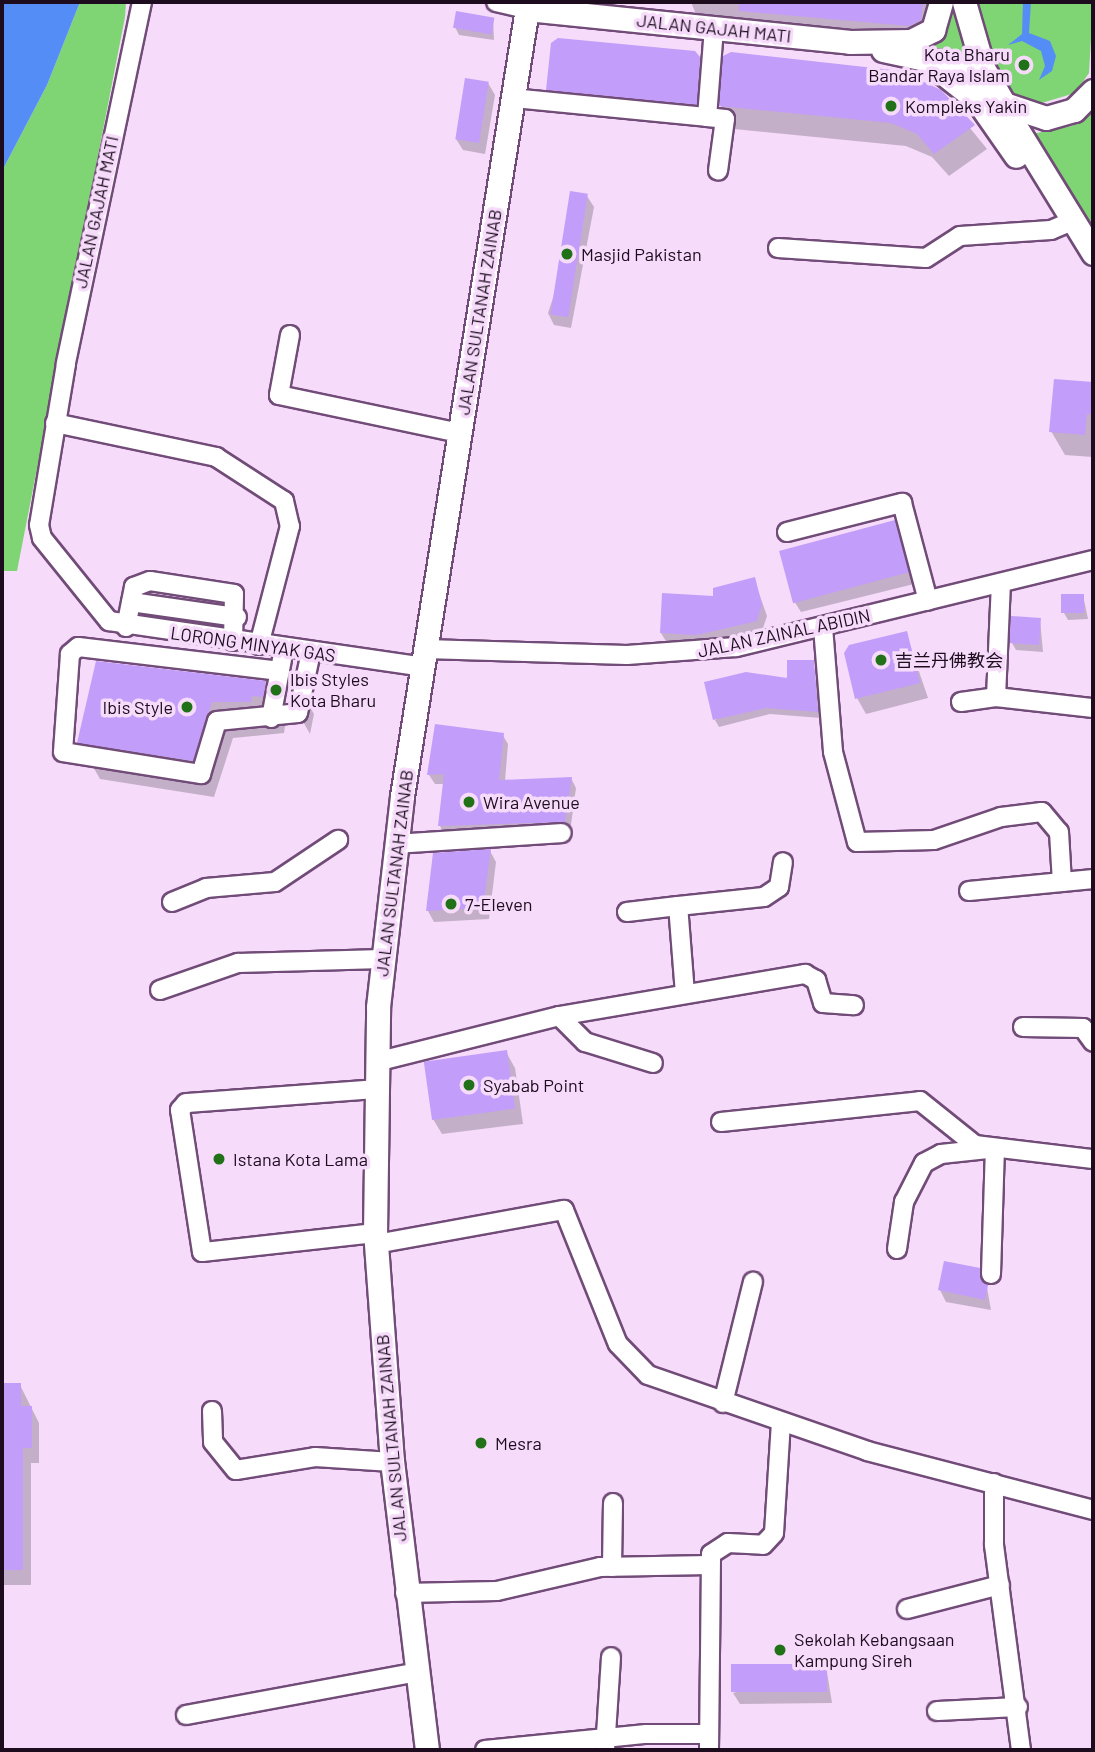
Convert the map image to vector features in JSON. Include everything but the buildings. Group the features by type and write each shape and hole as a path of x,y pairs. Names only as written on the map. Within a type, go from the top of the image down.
{"main road":[{"name":"JALAN GAJAH MATI","path":"849,42 923,38 938,21 941,2"},
{"path":"964,2 991,87 1093,253"},
{"name":"JALAN GAJAH MATI","path":"528,6 618,10 714,28 849,42 957,66 991,87"},
{"name":"JALAN SULTANAH ZAINAB","path":"427,1750 413,1673 391,1462 375,1239 376,1062 383,959 396,844 528,6"},
{"path":"909,57 961,85 1071,218"},
{"path":"991,87 1017,113 1046,118 1074,110 1093,91"}],"street":[{"name":"JALAN GAJAH MATI","path":"126,627 98,612 42,538 55,423 142,2"},
{"name":"JALAN GAJAH MATI","path":"496,2 528,6"},
{"path":"706,117 714,28"},
{"path":"513,98 725,119 718,171"},
{"path":"778,248 926,258 960,236 1051,230 1071,218"},
{"path":"290,335 279,395 460,433"},
{"path":"55,423 216,457 284,501 290,526 259,645"},
{"path":"787,532 902,503 928,601"},
{"name":"JALAN ZAINAL ABIDIN","path":"424,658 682,654 823,627 1093,560"},
{"path":"996,697 1001,583"},
{"path":"126,627 131,603 236,617 233,641"},
{"name":"LORONG MINYAK GAS","path":"126,627 311,652 424,658"},
{"path":"823,627 833,752 857,842 934,840 1001,817 1042,812 1059,832 1062,882"},
{"path":"280,671 78,647 71,654 61,748 71,757 197,775 210,755 214,723 298,713 311,652"},
{"path":"271,718 284,648"},
{"path":"961,702 996,697 1093,708"},
{"path":"396,844 562,833"},
{"path":"172,902 206,888 275,882 338,840"},
{"path":"627,912 773,893 783,878 783,862"},
{"path":"969,891 1093,880"},
{"path":"678,906 685,993"},
{"path":"160,990 237,963 383,959"},
{"path":"376,1062 559,1016 809,974 823,1003 853,1004"},
{"path":"559,1016 585,1042 653,1063"},
{"path":"1023,1027 1083,1028 1093,1042"},
{"path":"376,1089 186,1103 180,1110 202,1252 375,1239 564,1210 631,1362 670,1386 781,1422 995,1483 1092,1507"},
{"path":"721,1122 920,1101 991,1149"},
{"path":"991,1149 991,1274"},
{"path":"897,1249 904,1202 924,1163 941,1154 991,1149 1093,1159"},
{"path":"723,1403 753,1282"},
{"path":"212,1411 213,1442 236,1470 315,1457 391,1462"},
{"path":"485,1750 709,1742 710,1565 717,1547 763,1545 774,1533 781,1422"},
{"path":"995,1483 991,1515 1018,1707 1021,1750"},
{"path":"612,1567 613,1503"},
{"path":"405,1593 496,1591 612,1567 710,1565"},
{"path":"906,1609 1000,1585"},
{"path":"604,1746 611,1657"},
{"path":"186,1715 413,1673"},
{"path":"937,1711 1018,1707"}],"green space":[{"path":"80,2 126,2 125,17 17,571 2,571 2,171 47,85"},
{"path":"946,2 954,2 975,67 919,51 931,42"},
{"path":"977,2 1093,2 1089,73 1075,93 1035,105 1004,87"},
{"path":"1093,110 1093,233 1032,134 1072,126"}],"water":[{"path":"2,2 80,2 47,85 2,171"},
{"path":"1023,2 1031,2 1029,33 1050,41 1056,56 1052,71 1039,80 1045,66 1041,51 1022,41 1008,45 1022,34"}],"place":[{"name":"Kota Bharu Bandar Raya Islam","path":"1024,65"},
{"name":"Kompleks Yakin","path":"891,106"},
{"name":"Masjid Pakistan","path":"567,254"},
{"name":"吉兰丹佛教会","path":"881,660"},
{"name":"Ibis Styles Kota Bharu","path":"276,690"},
{"name":"Ibis Style","path":"187,707"},
{"name":"Wira Avenue","path":"469,802"},
{"name":"7-Eleven","path":"451,904"},
{"name":"Syabab Point","path":"469,1085"},
{"name":"Istana Kota Lama","path":"219,1159"},
{"name":"Mesra","path":"481,1443"},
{"name":"Sekolah Kebangsaan Kampung Sireh","path":"780,1650"}]}
